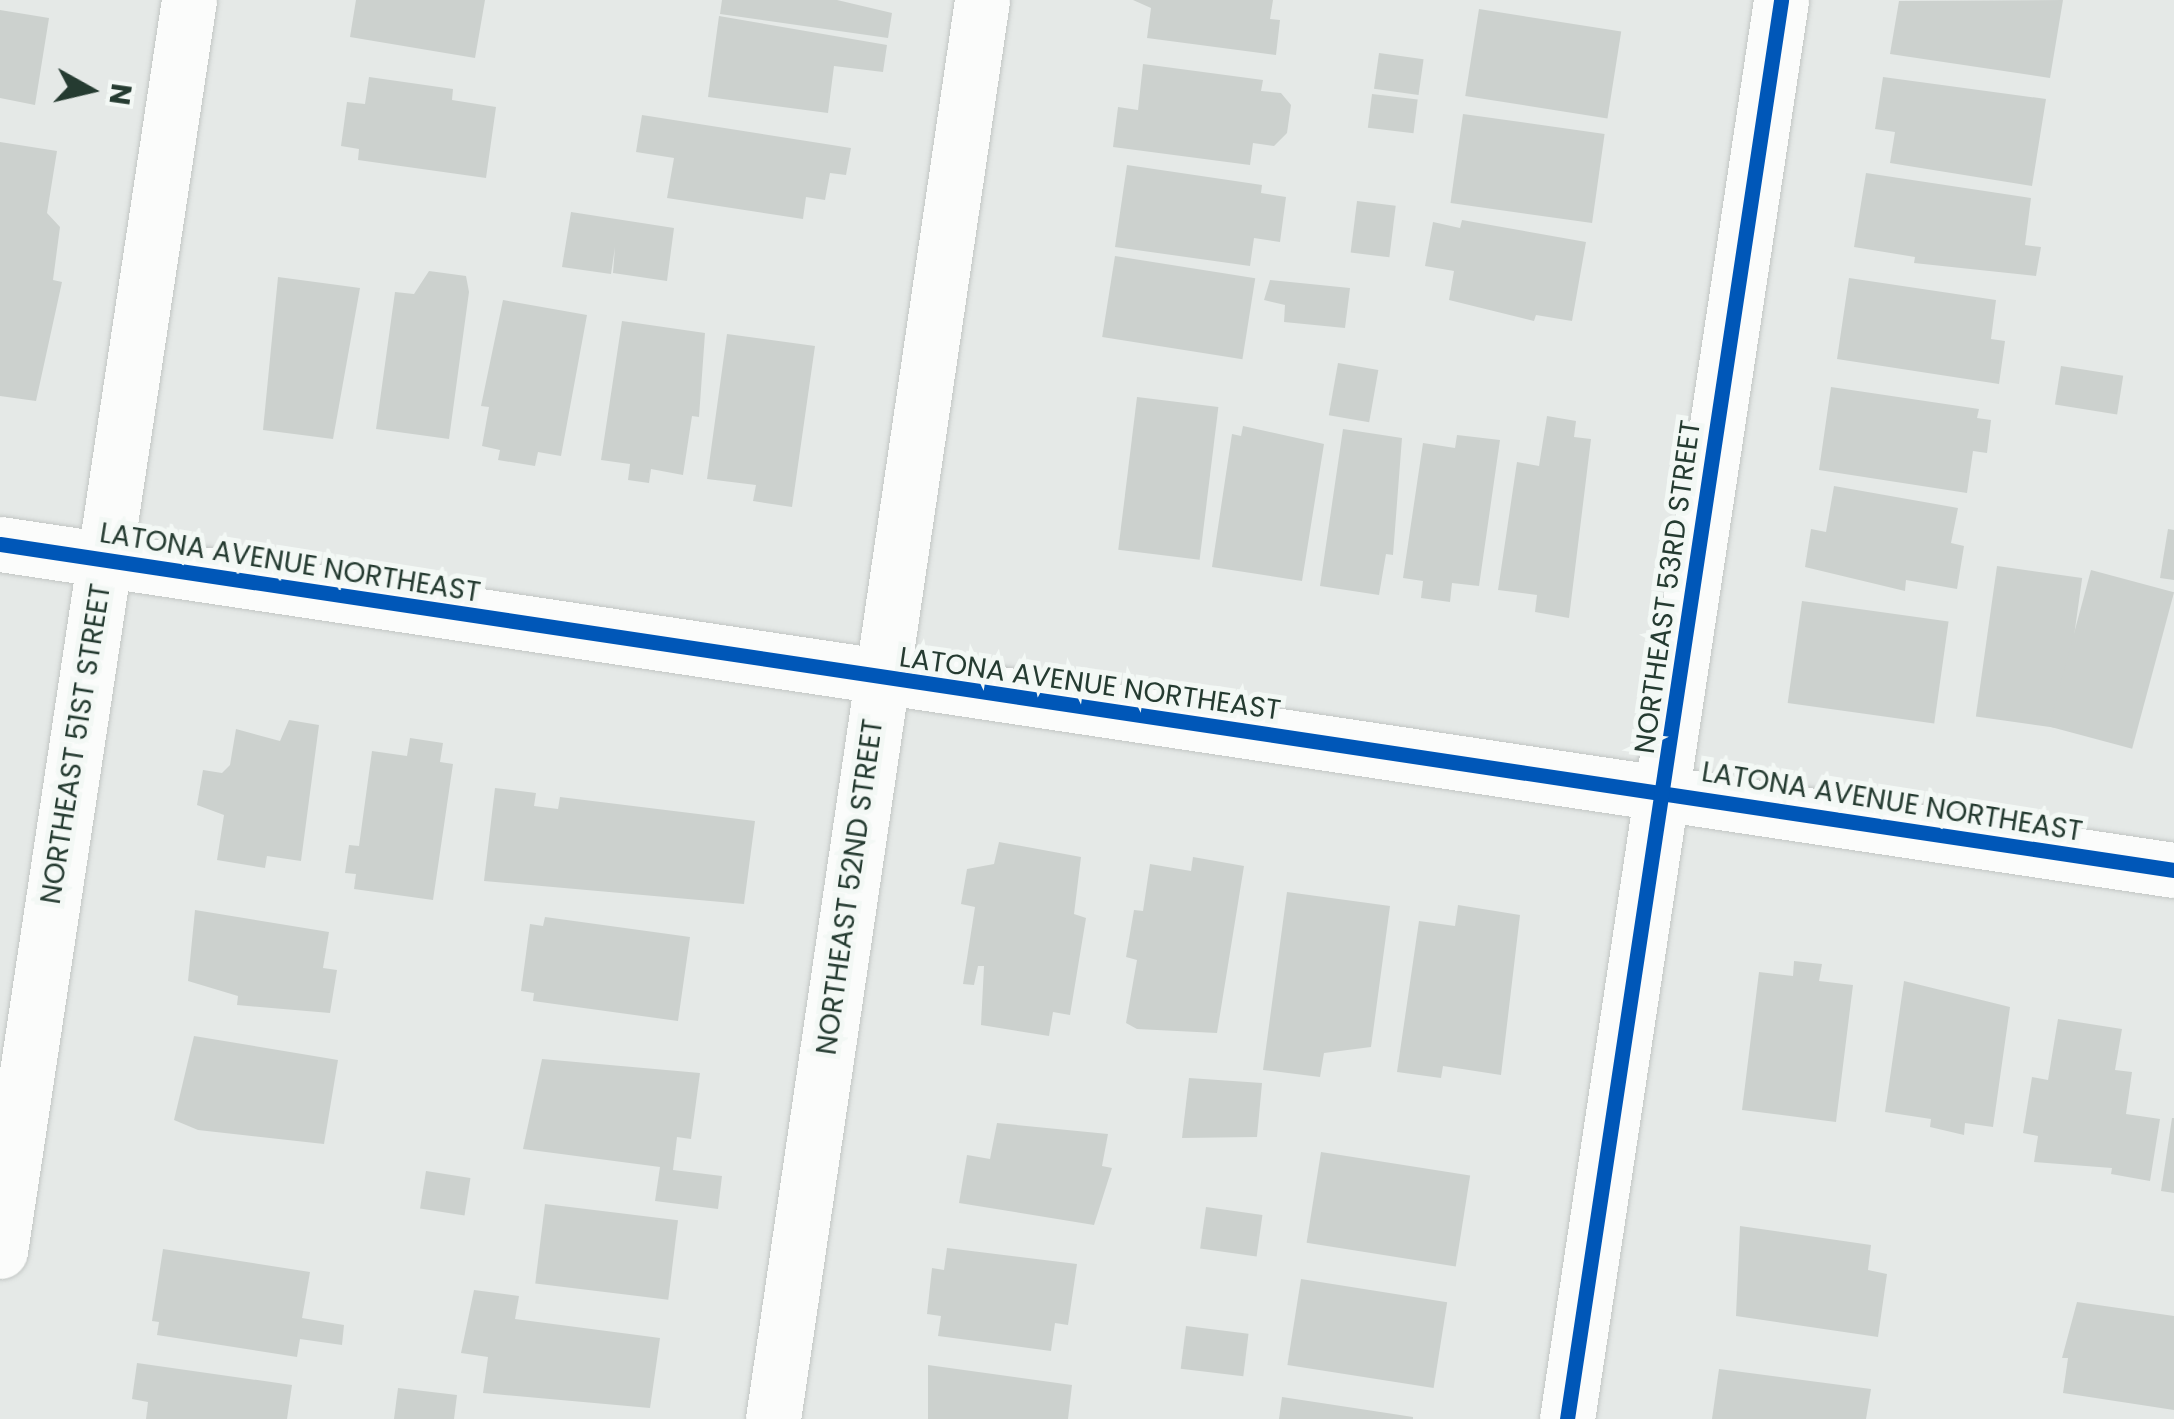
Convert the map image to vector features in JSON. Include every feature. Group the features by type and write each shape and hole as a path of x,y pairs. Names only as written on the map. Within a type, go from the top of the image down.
{"street":[{"name":"NORTHEAST 51ST STREET","path":"0,1251 189,0"},
{"name":"NORTHEAST 52ND STREET","path":"773,1419 982,0"},
{"name":"NORTHEAST 53RD STREET","path":"1567,1419 1781,0"},
{"name":"LATONA AVENUE NORTHEAST","path":"0,544 2174,870"}],"building":[{"path":"356,0 485,0 475,58 350,37"},
{"path":"722,0 837,0 892,13 888,38 720,14"},
{"path":"1133,0 1273,0 1270,19 1280,20 1276,55 1147,38 1151,8"},
{"path":"2063,0 2050,78 1890,54 1899,1"},
{"path":"1479,9 1621,32 1607,118 1465,96"},
{"path":"0,10 49,18 35,105 0,98"},
{"path":"719,16 887,45 883,72 834,66 828,113 708,97"},
{"path":"1379,53 1424,59 1419,95 1374,89"},
{"path":"1143,64 1263,80 1261,91 1281,93 1291,105 1287,133 1274,146 1253,143 1250,165 1113,147 1118,107 1138,110"},
{"path":"369,77 453,89 452,100 496,107 486,178 358,160 359,149 341,146 347,102 365,104"},
{"path":"1883,77 2046,99 2032,186 1890,163 1895,132 1875,129"},
{"path":"1372,94 1418,100 1414,133 1368,128"},
{"path":"1463,114 1605,134 1592,223 1450,203"},
{"path":"642,115 851,148 846,175 830,173 825,200 806,197 803,219 667,198 674,158 636,152"},
{"path":"0,142 57,151 47,213 60,227 53,280 62,282 36,401 0,396"},
{"path":"1127,165 1262,185 1261,193 1286,197 1280,242 1254,238 1250,266 1115,247"},
{"path":"1866,173 2031,198 2025,245 2041,247 2036,276 1914,263 1915,257 1854,247"},
{"path":"1357,201 1396,206 1389,257 1351,253"},
{"path":"571,212 674,228 667,281 613,273 615,247 611,274 562,267"},
{"path":"1462,220 1586,242 1572,321 1536,315 1534,321 1449,300 1454,271 1425,266 1433,222 1460,228"},
{"path":"1115,256 1255,278 1242,359 1102,337"},
{"path":"429,271 466,276 469,292 449,439 376,429 395,292 414,294"},
{"path":"278,277 360,288 333,439 263,430"},
{"path":"1849,278 1996,300 1991,339 2005,341 1999,384 1837,359"},
{"path":"1270,280 1350,288 1345,328 1284,322 1285,305 1264,300"},
{"path":"503,300 587,315 561,456 538,452 535,466 498,460 500,450 482,446 489,407 481,406"},
{"path":"622,321 705,333 699,417 692,416 683,475 651,469 649,483 628,480 630,464 601,460"},
{"path":"727,334 815,346 792,507 753,501 756,485 707,479"},
{"path":"1338,363 1378,370 1369,422 1329,415"},
{"path":"2061,366 2123,376 2117,414 2055,405"},
{"path":"1831,387 1979,409 1977,418 1991,420 1987,453 1973,451 1967,493 1819,470"},
{"path":"1137,397 1218,407 1200,560 1118,550"},
{"path":"1547,416 1576,421 1574,437 1591,439 1569,618 1535,612 1537,595 1498,590 1517,462 1539,466"},
{"path":"1243,426 1324,444 1302,581 1212,567 1232,434 1241,436"},
{"path":"1343,429 1402,438 1393,555 1386,554 1379,595 1320,586"},
{"path":"1457,435 1500,440 1479,586 1452,583 1450,602 1421,598 1423,581 1403,578 1423,443 1455,448"},
{"path":"1834,486 1958,508 1951,543 1964,546 1957,589 1906,580 1905,591 1805,567 1811,529 1826,532"},
{"path":"2168,529 2174,530 2174,580 2160,578"},
{"path":"1997,566 2082,578 2061,728 1976,717"},
{"path":"2091,570 2174,592 2132,749 2049,726"},
{"path":"1802,601 1949,622 1934,724 1788,703"},
{"path":"289,720 319,725 301,861 267,856 265,868 217,860 224,815 197,805 203,770 222,773 230,765 236,729 280,741"},
{"path":"410,738 443,743 440,762 453,764 433,900 354,889 356,874 345,873 349,845 359,846 372,751 407,756"},
{"path":"495,788 536,793 534,806 558,809 560,797 755,821 744,904 484,881"},
{"path":"999,842 1081,857 1074,914 1086,918 1070,1015 1053,1012 1049,1036 981,1025 984,966 978,966 974,985 963,984 975,907 961,904 967,869 994,864"},
{"path":"1193,857 1244,866 1217,1033 1137,1029 1126,1023 1137,960 1126,957 1134,910 1143,911 1150,864 1191,871"},
{"path":"1287,892 1390,906 1371,1047 1324,1053 1320,1077 1263,1070"},
{"path":"1458,905 1520,915 1501,1075 1443,1066 1441,1078 1397,1072 1419,921 1455,926"},
{"path":"195,910 329,932 323,968 337,970 330,1013 237,1005 238,996 188,981"},
{"path":"545,917 690,937 678,1021 533,1001 534,993 521,991 530,924 543,926"},
{"path":"1794,961 1822,964 1819,981 1853,985 1836,1122 1742,1110 1759,972 1793,976"},
{"path":"1904,981 2010,1007 1993,1127 1965,1123 1964,1135 1930,1127 1931,1119 1885,1112"},
{"path":"2058,1019 2122,1029 2115,1070 2132,1072 2126,1114 2160,1119 2150,1181 2111,1174 2112,1168 2034,1162 2038,1136 2023,1133 2032,1077 2048,1080"},
{"path":"194,1036 338,1060 324,1144 198,1130 174,1120"},
{"path":"542,1059 700,1073 691,1139 677,1137 673,1170 722,1176 718,1209 655,1201 660,1167 523,1149"},
{"path":"1189,1078 1262,1083 1257,1137 1182,1138"},
{"path":"2174,1118 2174,1193 2161,1191"},
{"path":"997,1123 1108,1134 1102,1166 1112,1168 1094,1225 959,1203 967,1155 990,1159"},
{"path":"1321,1152 1470,1176 1456,1266 1307,1243"},
{"path":"426,1171 470,1178 465,1216 420,1209"},
{"path":"545,1204 678,1220 668,1300 535,1283"},
{"path":"1206,1207 1262,1215 1257,1257 1200,1249"},
{"path":"1740,1226 1871,1245 1868,1270 1887,1274 1878,1337 1736,1316"},
{"path":"947,1248 1077,1264 1068,1325 1055,1323 1051,1351 938,1336 941,1316 927,1314 932,1268 944,1270"},
{"path":"163,1249 310,1272 302,1318 344,1325 342,1345 300,1339 297,1357 157,1335 159,1322 152,1321"},
{"path":"1301,1279 1447,1302 1434,1388 1287,1365"},
{"path":"474,1290 519,1296 515,1319 660,1338 650,1408 483,1393 488,1357 461,1353"},
{"path":"2077,1302 2174,1316 2174,1410 2063,1393 2068,1358 2062,1358"},
{"path":"1186,1326 1249,1334 1243,1376 1181,1369"},
{"path":"137,1363 292,1385 287,1419 146,1419 148,1402 132,1399"},
{"path":"928,1365 1072,1385 1068,1419 928,1419"},
{"path":"1719,1369 1871,1389 1866,1419 1712,1419"},
{"path":"398,1388 457,1395 454,1419 394,1419"},
{"path":"1282,1397 1413,1417 1413,1419 1279,1419"}],"cycle path":[{"path":"1567,1419 1781,0"},
{"path":"0,544 2174,870"}]}
